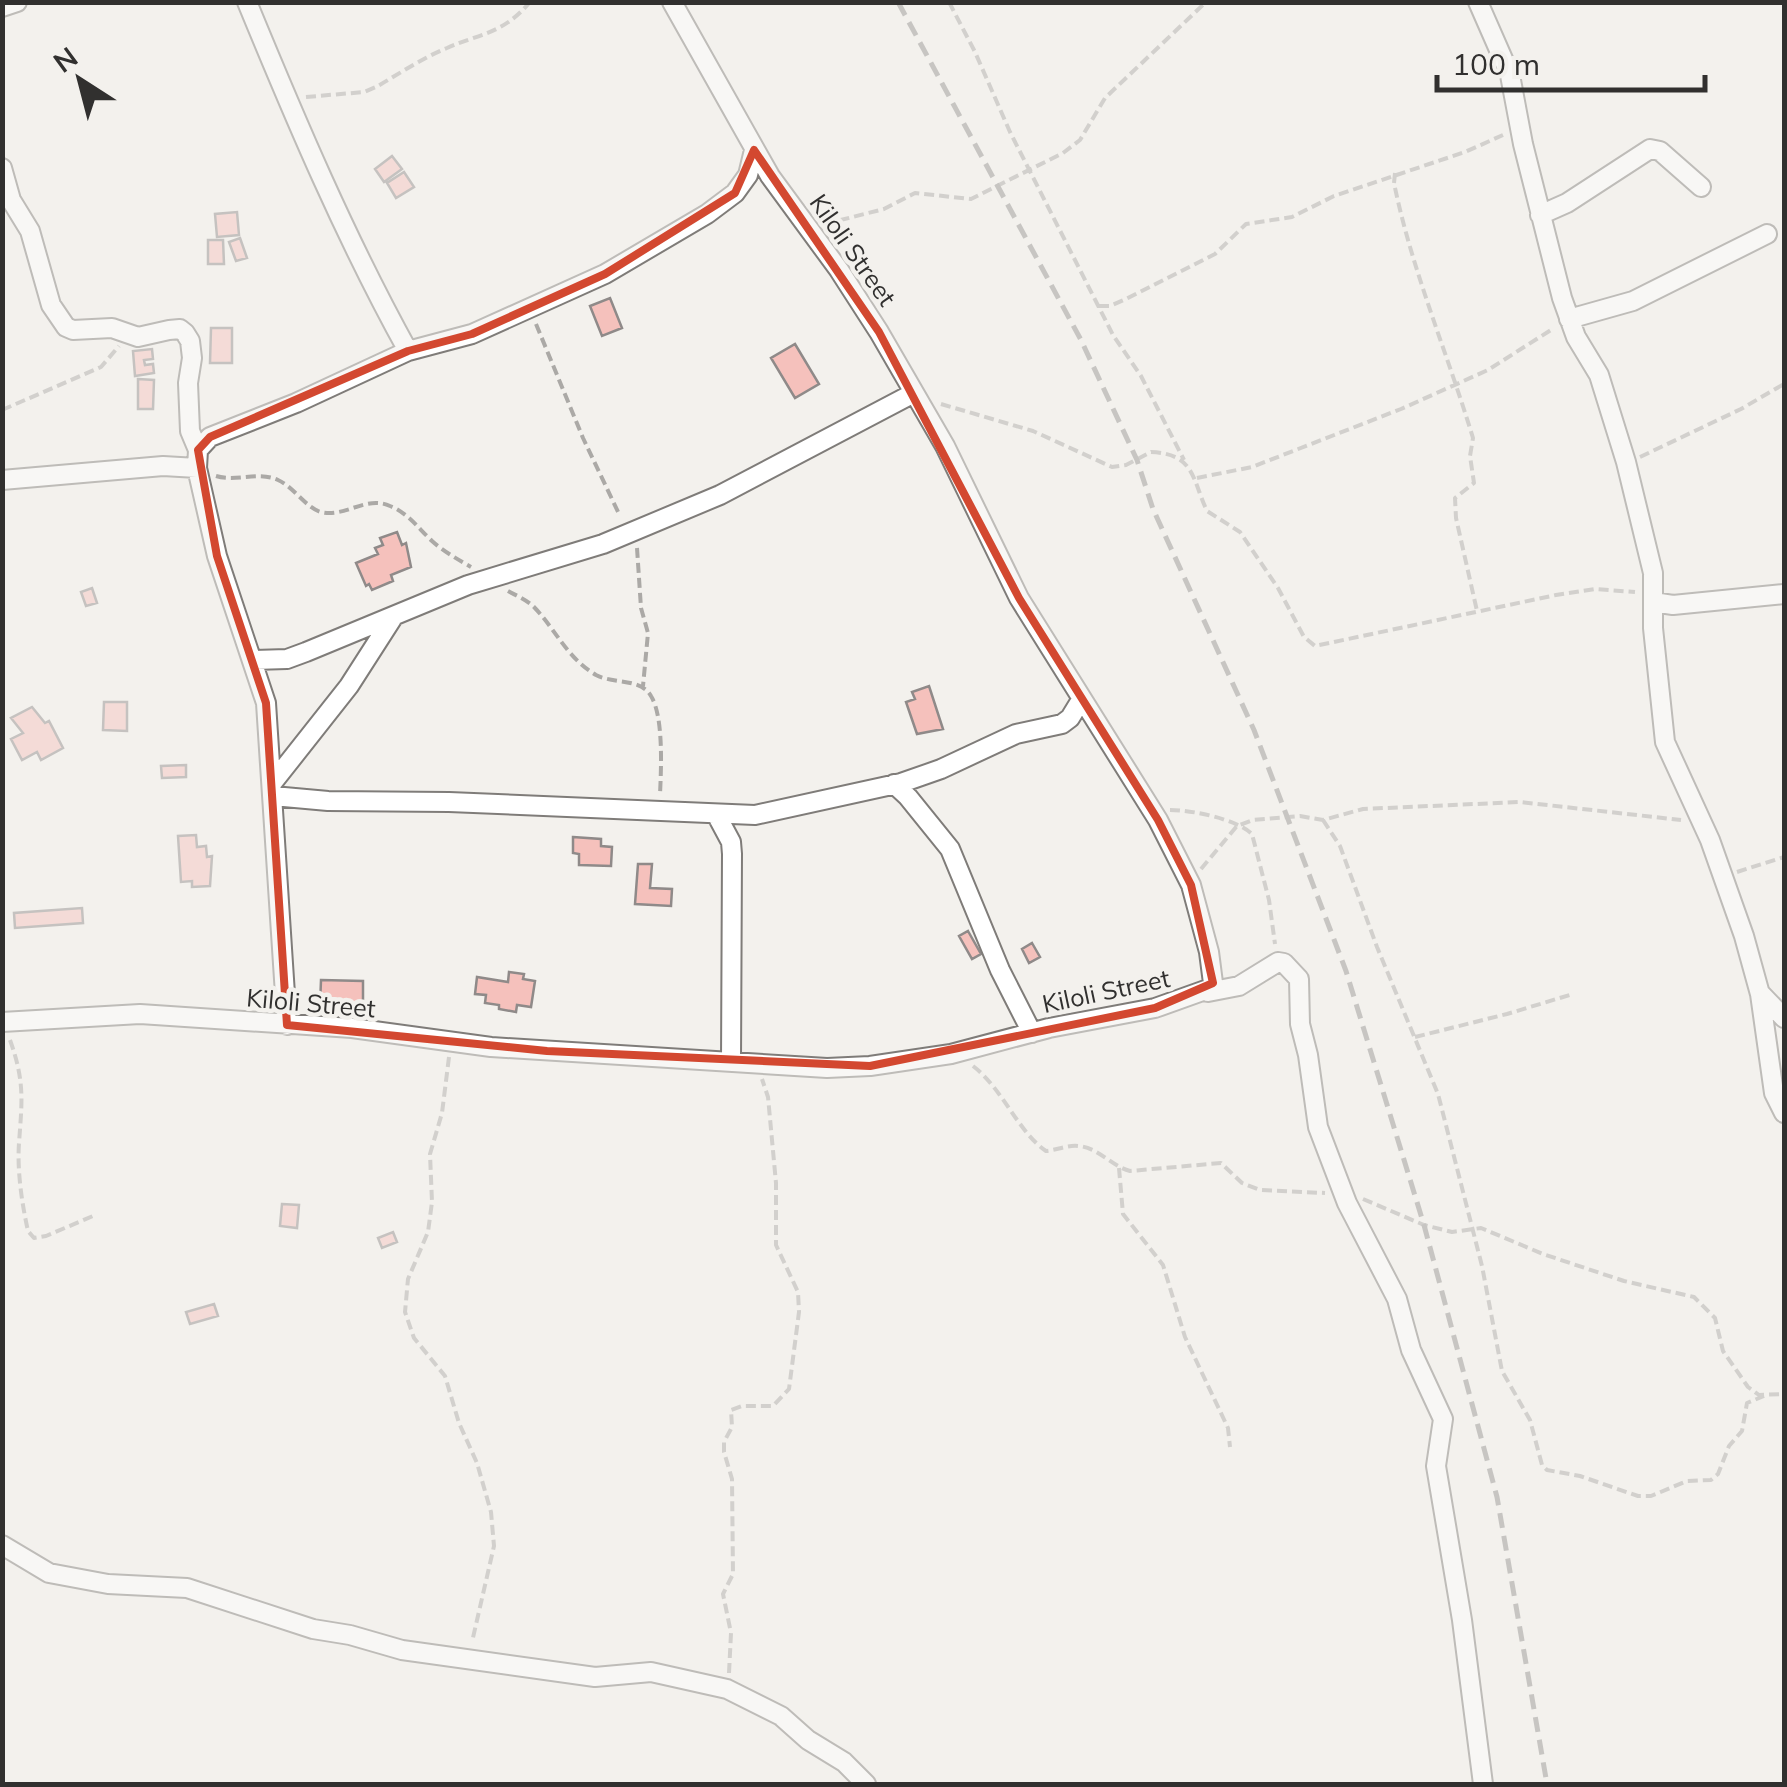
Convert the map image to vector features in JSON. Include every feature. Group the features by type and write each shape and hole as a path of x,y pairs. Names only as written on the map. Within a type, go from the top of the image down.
{"street":[{"path":"2,7 17,2"},
{"path":"247,2 372,287 408,351"},
{"name":"Kiloli Street","path":"3,1022 140,1014 352,1028 450,1043 850,1068 952,1054 1155,1008 1208,992 1214,983 1191,884 1147,803 1019,598 950,456 880,332 754,150 672,2"},
{"path":"1478,2 1504,57 1540,215 1569,319 1599,374 1626,462 1653,574 1652,602 1666,742 1723,876 1760,994 1768,1065 1784,1114"},
{"path":"1540,215 1567,203 1650,149 1660,151 1701,186"},
{"path":"2,480 163,466 197,459 210,438 408,351 472,334 606,274 708,214 742,184 754,150"},
{"path":"2,168 10,200 30,231 44,285 60,318 73,330 112,328 128,336 180,329 190,341 190,431 216,556 266,703 287,1025"},
{"path":"1569,319 1634,301 1768,234"},
{"path":"254,660 287,659 488,578 635,531 746,483 912,394"},
{"path":"1652,602 1673,605 1784,594"},
{"path":"273,788 392,618"},
{"path":"273,788 328,802 755,816 894,784 940,769 1016,734 1062,724 1080,700"},
{"path":"894,784 950,850 1000,970 1032,1033"},
{"path":"716,814 731,842 740,1063"},
{"path":"1208,992 1239,986 1278,962 1289,967 1298,979 1300,1024 1318,1127 1346,1200 1397,1300 1411,1350 1443,1419 1436,1466 1462,1620 1483,1784"},
{"path":"1760,994 1784,1018"},
{"path":"2,1545 49,1573 108,1584 187,1588 313,1629 402,1650 595,1677 651,1672 727,1688 781,1716 808,1740 844,1762 866,1784"}],"path":[{"path":"286,98 334,96 376,87 443,49 492,32 517,18 530,2"},
{"path":"949,2 1113,335 1197,478 1207,511 1232,524 1256,552 1309,644 1328,646 1477,611 1595,589 1634,592 1652,602"},
{"path":"805,222 835,222 884,208 915,193 971,200 1063,152 1080,140 1105,98 1206,2"},
{"path":"1099,306 1126,299 1215,254 1246,224 1292,216 1395,173 1465,152 1520,126"},
{"path":"1395,173 1410,253 1473,438 1470,456 1474,483 1455,498 1477,611"},
{"path":"531,308 583,438 635,531 640,601 648,633 642,686"},
{"path":"1197,478 1226,474 1290,454 1456,385 1488,370 1569,319"},
{"path":"2,410 100,367 128,336"},
{"path":"1626,462 1784,386"},
{"path":"912,394 1033,431 1112,467 1126,465 1150,452 1170,454 1186,464"},
{"path":"197,459 231,479 274,478 294,488 317,511 326,513 378,502 392,506 446,552 532,604 568,653 595,674 642,686 650,693 656,712 659,810"},
{"path":"1191,884 1237,826 1253,820 1323,820 1363,809 1520,802 1677,818 1704,828"},
{"path":"1147,803 1167,810 1199,812 1252,834 1269,900 1274,940 1289,967"},
{"path":"1323,820 1340,846 1377,948 1438,1094 1502,1371 1530,1420 1540,1460 1548,1470 1580,1476 1638,1496 1652,1496 1687,1481 1712,1480 1729,1446 1742,1431 1747,1404 1784,1394"},
{"path":"1723,876 1784,856"},
{"path":"1414,1037 1573,994"},
{"path":"3,1022 21,1077 24,1108 19,1145 28,1231 34,1238 46,1236 93,1216"},
{"path":"450,1043 442,1113 430,1154 432,1202 428,1232 408,1280 406,1312 414,1338 446,1376 459,1423 478,1462 494,1532 470,1662"},
{"path":"952,1054 979,1070 1046,1151 1088,1148 1119,1168 1150,1170 1221,1163 1242,1183 1260,1190 1311,1190 1346,1200 1369,1200 1442,1230 1481,1228 1624,1281 1694,1297 1716,1318 1723,1351 1733,1369 1748,1387 1766,1396"},
{"path":"727,1688 732,1633 724,1594 732,1574 732,1479 724,1442 732,1427 732,1410 742,1406 773,1406 786,1394 799,1324 798,1292 776,1244 776,1183 768,1097 764,1082 740,1063"},
{"path":"1119,1168 1124,1214 1163,1264 1185,1338 1228,1428 1230,1448"}],"highlighted area":[{"path":"754,150 879,332 1019,598 1158,820 1191,885 1213,983 1155,1008 870,1066 547,1051 287,1025 266,703 217,556 198,450 210,437 408,351 472,334 605,274 735,193"}],"building":[{"path":"392,156 402,169 384,182 375,169"},
{"path":"404,172 414,187 396,198 387,183"},
{"path":"237,212 239,235 217,237 215,214"},
{"path":"240,238 247,258 236,261 229,242"},
{"path":"208,240 223,240 224,264 208,264"},
{"path":"610,298 622,328 602,336 590,306"},
{"path":"211,328 232,328 232,363 210,363"},
{"path":"795,344 819,384 795,398 771,358"},
{"path":"152,349 153,359 144,360 145,365 153,364 154,373 135,376 133,351"},
{"path":"138,379 154,380 153,409 138,409"},
{"path":"397,532 402,545 406,543 411,567 391,575 393,581 372,590 369,584 366,586 356,563 378,554 375,548 383,545 380,538"},
{"path":"92,588 97,603 86,606 81,592"},
{"path":"929,686 943,729 917,734 906,702 915,699 912,692"},
{"path":"104,702 127,702 127,731 103,730"},
{"path":"32,707 45,723 49,721 63,748 41,760 37,752 22,760 11,739 23,733 11,718"},
{"path":"186,765 186,777 162,778 161,766"},
{"path":"196,835 197,847 206,846 207,857 212,856 210,886 192,887 192,881 181,882 178,836"},
{"path":"573,837 601,839 601,846 612,847 611,866 579,865 579,854 573,853"},
{"path":"638,864 652,864 650,888 672,889 671,906 635,904"},
{"path":"82,908 83,923 15,928 14,913"},
{"path":"968,931 981,954 972,959 959,936"},
{"path":"1032,943 1040,957 1029,963 1022,949"},
{"path":"509,972 524,974 523,979 535,981 531,1007 517,1005 516,1012 499,1009 499,1005 485,1003 486,995 475,994 477,977 508,982"},
{"path":"321,980 363,981 363,1007 320,1006"},
{"path":"282,1204 299,1205 297,1228 280,1226"},
{"path":"393,1232 397,1242 382,1248 378,1238"},
{"path":"214,1304 218,1316 190,1324 186,1312"}],"railway":[{"path":"898,2 1081,340 1137,460 1153,509 1254,730 1346,971 1424,1225 1497,1497 1547,1784"}]}
